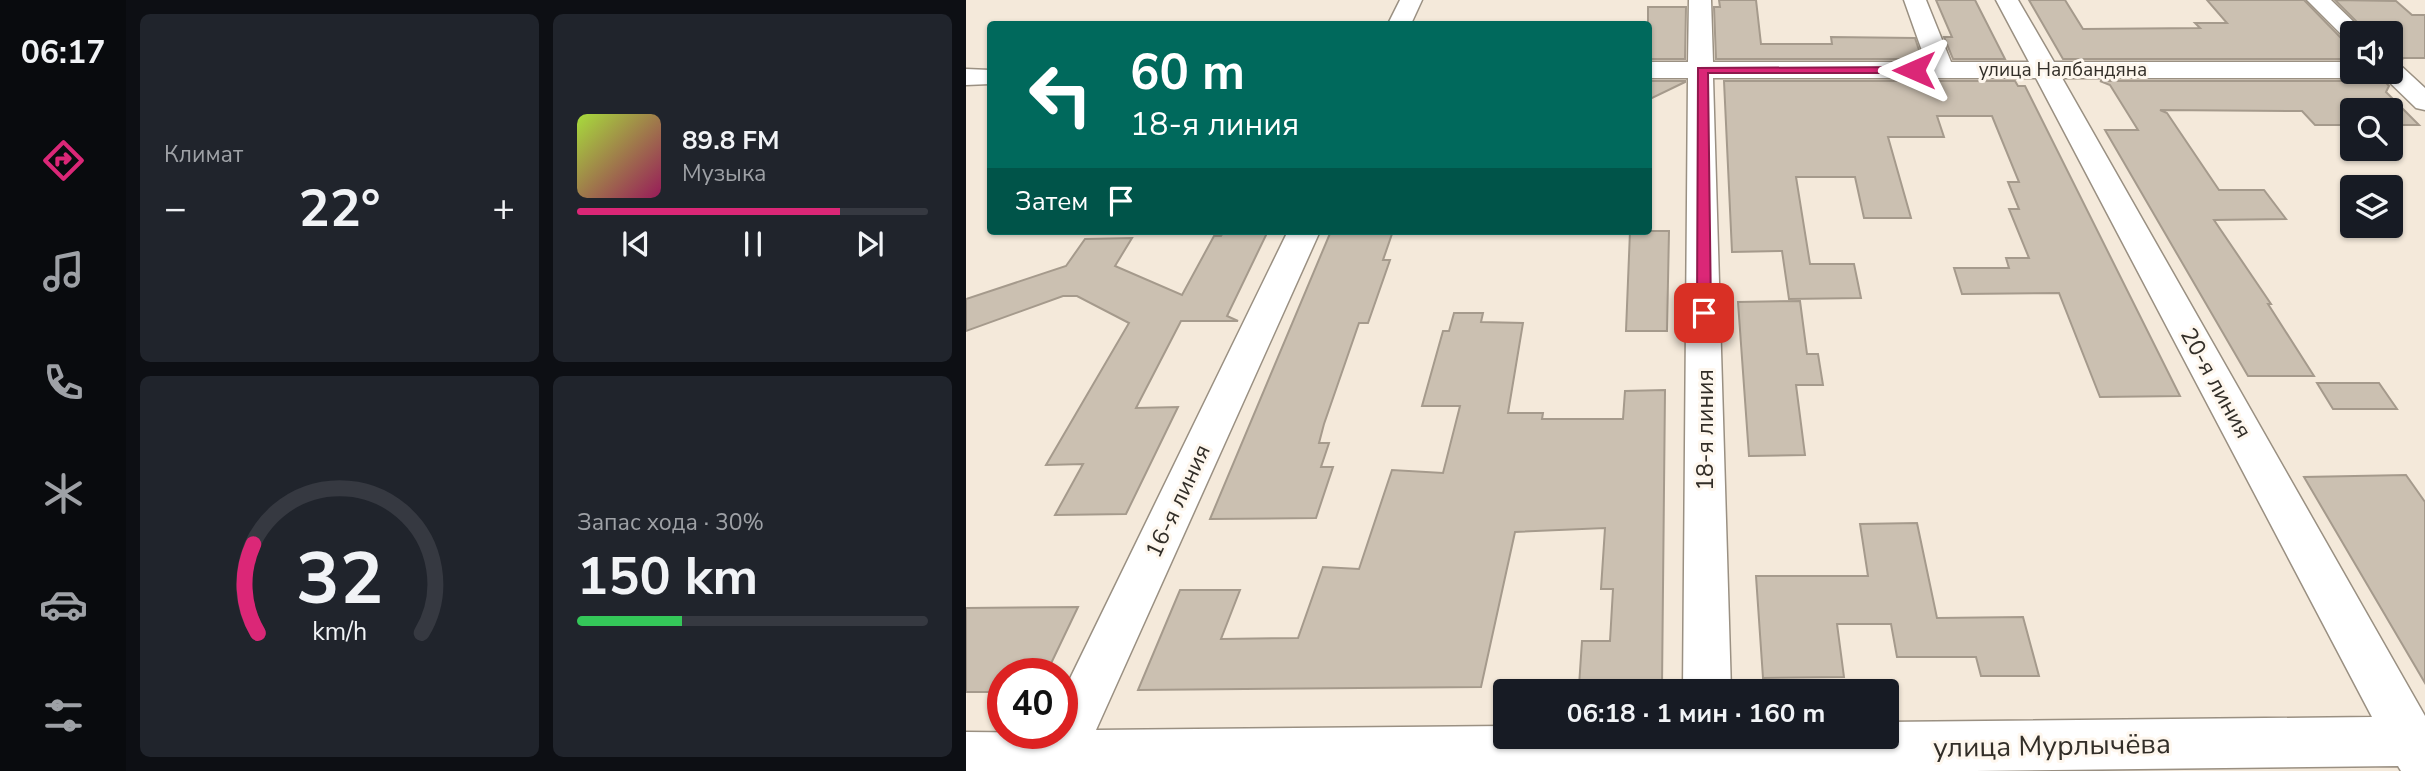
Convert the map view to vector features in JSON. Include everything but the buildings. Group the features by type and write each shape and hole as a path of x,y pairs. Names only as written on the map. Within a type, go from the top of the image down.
{"street":[{"path":"1401,21 1411,0"},
{"name":"18-я линия","path":"1700,0 1707,679"},
{"path":"1916,0 1941,70"},
{"name":"20-я линия","path":"2007,0 2420,749"},
{"path":"2318,0 2340,21"},
{"name":"улица Налбандяна","path":"1652,70 2340,69"},
{"path":"2403,69 2425,70"},
{"path":"966,77 987,77"},
{"path":"2403,81 2425,102"},
{"name":"16-я линия","path":"1056,764 1302,235"},
{"name":"улица Мурлычёва","path":"966,757 1056,764 1268,763 1707,753 2420,749"}],"route":[{"path":"1704,313 1702,70 1914,70"}]}
